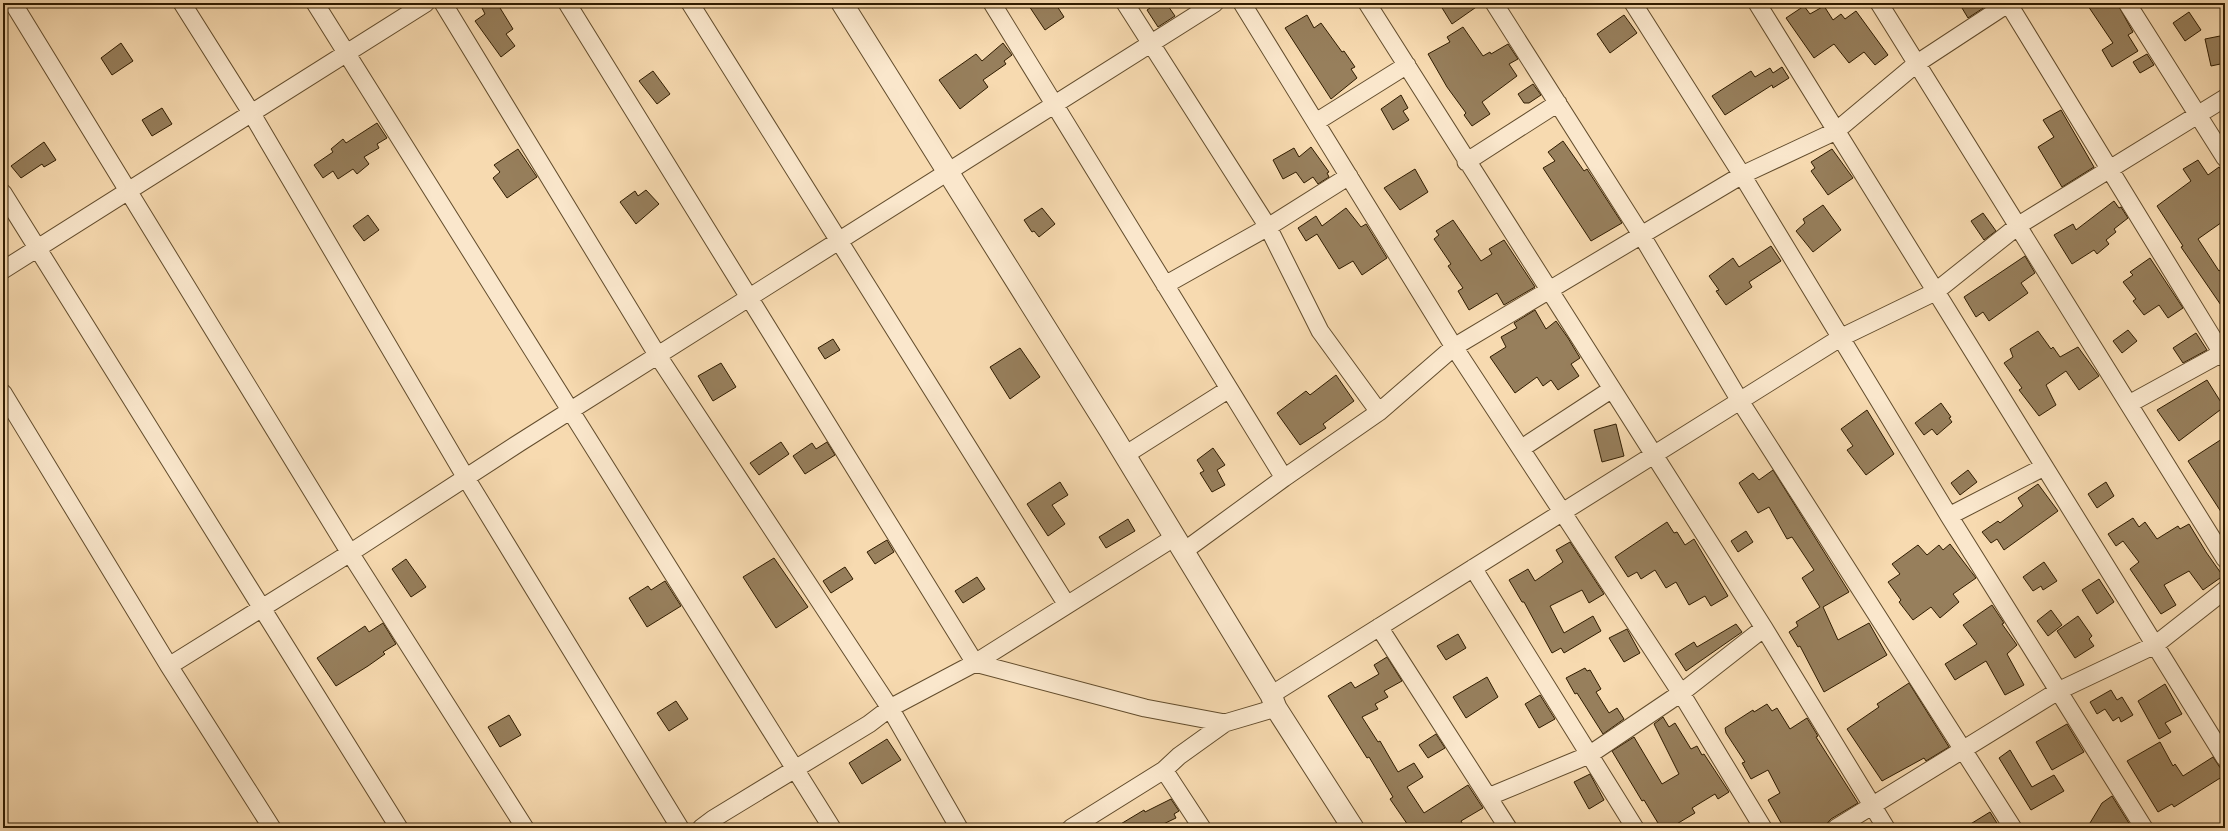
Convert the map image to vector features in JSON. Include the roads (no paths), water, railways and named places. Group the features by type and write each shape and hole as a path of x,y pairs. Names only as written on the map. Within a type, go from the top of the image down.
{"street":[{"path":"13,3 350,553 525,828"},
{"path":"182,3 252,114 466,478 680,828"},
{"path":"315,3 348,53 570,412 832,828"},
{"path":"3,270 426,3"},
{"path":"444,3 658,356 890,708 958,828"},
{"path":"567,3 975,663 1145,708 1226,723"},
{"path":"690,3 1067,605"},
{"path":"842,3 1125,455 1273,702 1353,828"},
{"path":"992,3 1284,478"},
{"path":"1125,3 1153,44 1268,227 1320,331 1379,412"},
{"path":"169,666 262,609 658,356 1153,44 1215,3"},
{"path":"1242,3 1454,347 1522,448 1681,693 1763,828"},
{"path":"1367,3 1407,64 1466,162 1764,628 1886,828"},
{"path":"1494,3 1642,236 1740,400 2013,828"},
{"path":"1633,3 1742,175 1949,516 2144,828"},
{"path":"1757,3 2225,758"},
{"path":"1879,3 2225,559"},
{"path":"701,828 713,819 796,770 869,724 890,708 975,663 1067,605 1179,544 1284,478 1379,412 1454,347 1742,175 1836,131 1916,64 2009,3 2223,356 2129,404"},
{"path":"2127,3 2225,158"},
{"path":"1316,122 1407,64"},
{"path":"1073,827 1164,770 1184,752 1226,723 1273,702 1379,628 1740,400 1840,338 1935,292 2018,226 2197,113 2225,98"},
{"path":"1466,162 1558,103"},
{"path":"1165,285 1268,227 1349,176"},
{"path":"3,193 399,828"},
{"path":"1125,455 1229,389"},
{"path":"1522,448 1612,389"},
{"path":"3,393 169,666 272,828"},
{"path":"1949,516 2044,467"},
{"path":"1473,568 1636,828"},
{"path":"1836,828 2058,691 2155,645 2225,590"},
{"path":"1379,628 1508,828"},
{"path":"1488,797 1589,755 1681,693 1764,628"},
{"path":"1164,770 1202,828"}]}
